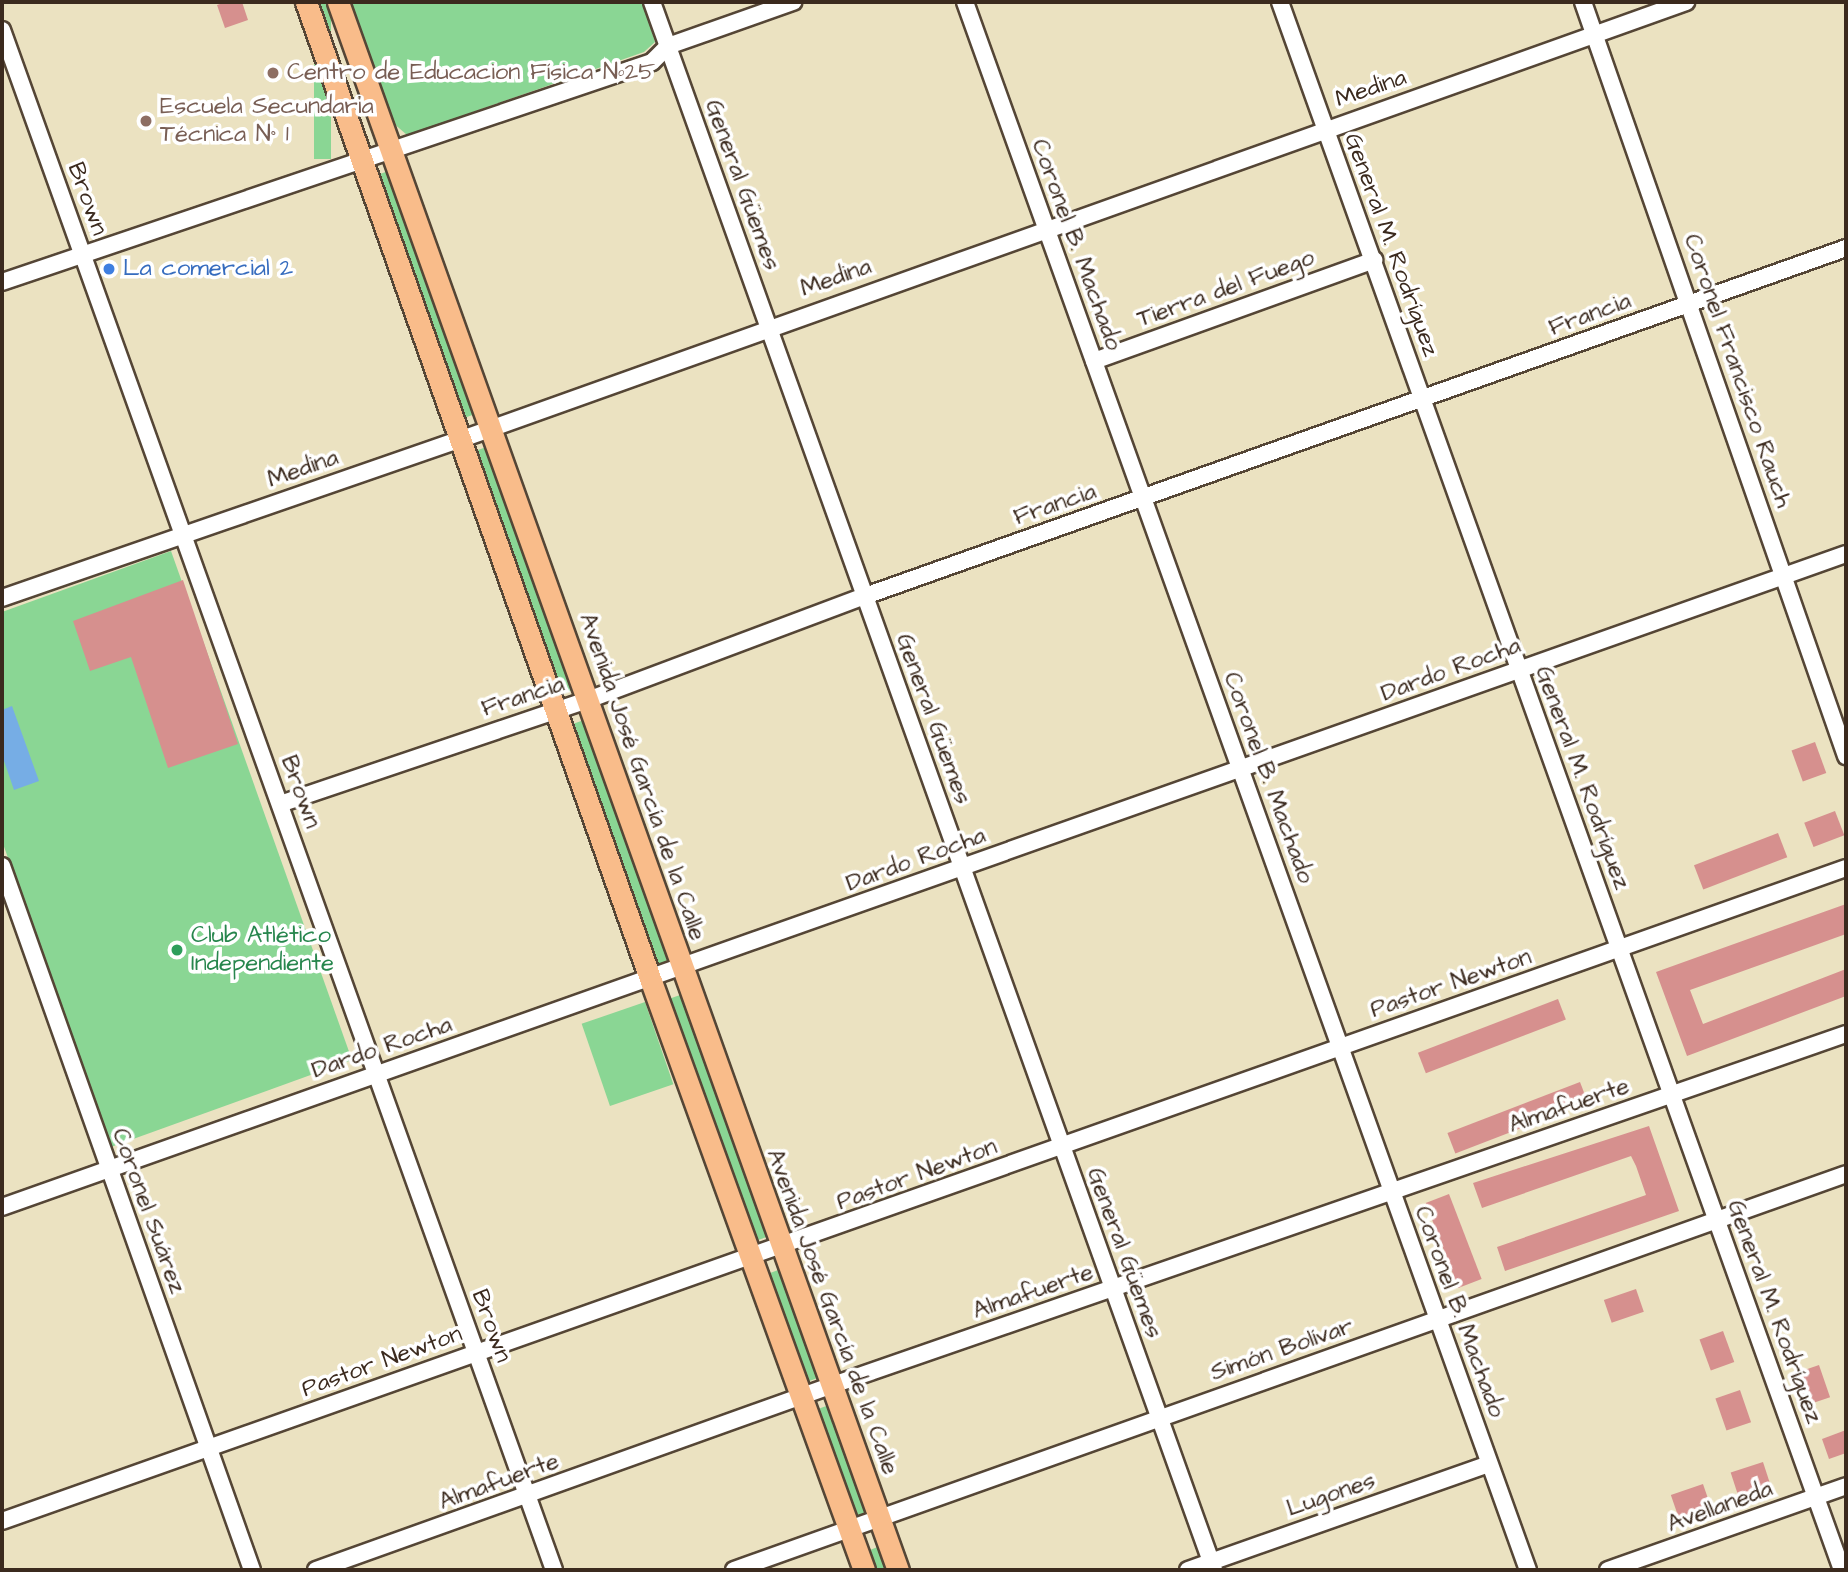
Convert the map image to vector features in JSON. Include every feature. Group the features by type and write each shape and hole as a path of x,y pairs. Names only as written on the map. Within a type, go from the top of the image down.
{"main road":[{"path":"306,2 364,158 651,981 864,1570"},
{"name":"Avenida José García de la Calle","path":"338,2 489,428 589,699 780,1249 898,1570"}],"street":[{"name":"General Güemes","path":"652,2 1213,1566"},
{"path":"2,282 390,148 408,148 652,62 668,46 793,2"},
{"name":"Coronel B. Machado","path":"965,2 1528,1570"},
{"name":"General M. Rodríguez","path":"1280,2 1842,1570"},
{"name":"Coronel Francisco Rauch","path":"1583,2 1786,576 1840,714 1846,756"},
{"name":"Medina","path":"2,598 462,439 768,327 1686,2"},
{"name":"Brown","path":"2,30 554,1570"},
{"name":"Francia","path":"280,804 589,699 865,596 1846,248"},
{"name":"Tierra del Fuego","path":"1094,361 1374,260"},
{"name":"Dardo Rocha","path":"2,1207 377,1074 651,981 962,867 1846,554"},
{"name":"Coronel Suárez","path":"2,866 7,900 109,1169 252,1570"},
{"name":"Pastor Newton","path":"2,1521 780,1249 1846,868"},
{"name":"Almafuerte","path":"316,1570 830,1386 1846,1034"},
{"name":"Simón Bolívar","path":"734,1570 850,1531 1159,1417 1846,1174"},
{"name":"Lugones","path":"1188,1570 1213,1566 1489,1464"},
{"name":"Avellaneda","path":"1608,1570 1846,1486"}],"green space":[{"path":"314,2 331,2 331,159 314,159"},
{"path":"348,2 643,2 655,42 644,52 407,135 392,122"},
{"path":"391,170 479,412 464,418 376,175"},
{"path":"489,446 577,688 562,694 474,451"},
{"name":"Club Atlético Independiente","path":"171,551 352,1060 111,1147 2,841 2,612"},
{"path":"587,719 671,963 656,968 572,724"},
{"path":"683,994 767,1237 752,1242 668,999"},
{"path":"645,1002 673,1084 610,1106 582,1024"},
{"path":"781,1269 820,1377 805,1383 766,1274"},
{"path":"829,1405 868,1513 853,1519 814,1410"},
{"path":"880,1546 889,1570 872,1570 865,1552"}],"water":[{"path":"12,706 39,781 14,790 2,755 2,710"}],"building":[{"path":"242,2 248,20 225,28 217,5"},
{"path":"183,580 238,744 168,768 131,657 90,671 73,621"},
{"path":"1815,742 1826,773 1803,782 1792,751"},
{"path":"1835,811 1844,835 1814,847 1804,823"},
{"path":"1778,833 1787,857 1703,890 1694,865"},
{"path":"1846,904 1846,934 1690,990 1703,1024 1846,969 1846,996 1687,1056 1656,972"},
{"path":"1558,999 1566,1020 1426,1073 1418,1053"},
{"path":"1580,1082 1588,1103 1455,1153 1447,1133"},
{"path":"1649,1126 1679,1211 1505,1271 1497,1247 1646,1195 1636,1166 1631,1156 1482,1208 1473,1183"},
{"path":"1449,1194 1482,1279 1458,1288 1426,1203"},
{"path":"1636,1289 1644,1312 1612,1323 1604,1300"},
{"path":"1723,1331 1734,1362 1711,1371 1700,1340"},
{"path":"1819,1365 1830,1397 1805,1406 1794,1373"},
{"path":"1740,1390 1751,1422 1726,1431 1715,1398"},
{"path":"1846,1430 1846,1453 1829,1459 1822,1439"},
{"path":"1763,1462 1771,1486 1738,1496 1731,1473"},
{"path":"1703,1484 1711,1507 1679,1518 1671,1495"}],"place":[{"name":"Centro de Educacion Física Nº25","path":"273,73"},
{"name":"Escuela Secundaria Técnica N° 1","path":"146,121"},
{"name":"La comercial 2","path":"109,269"},
{"name":"Club Atlético Independiente","path":"177,950"}]}
